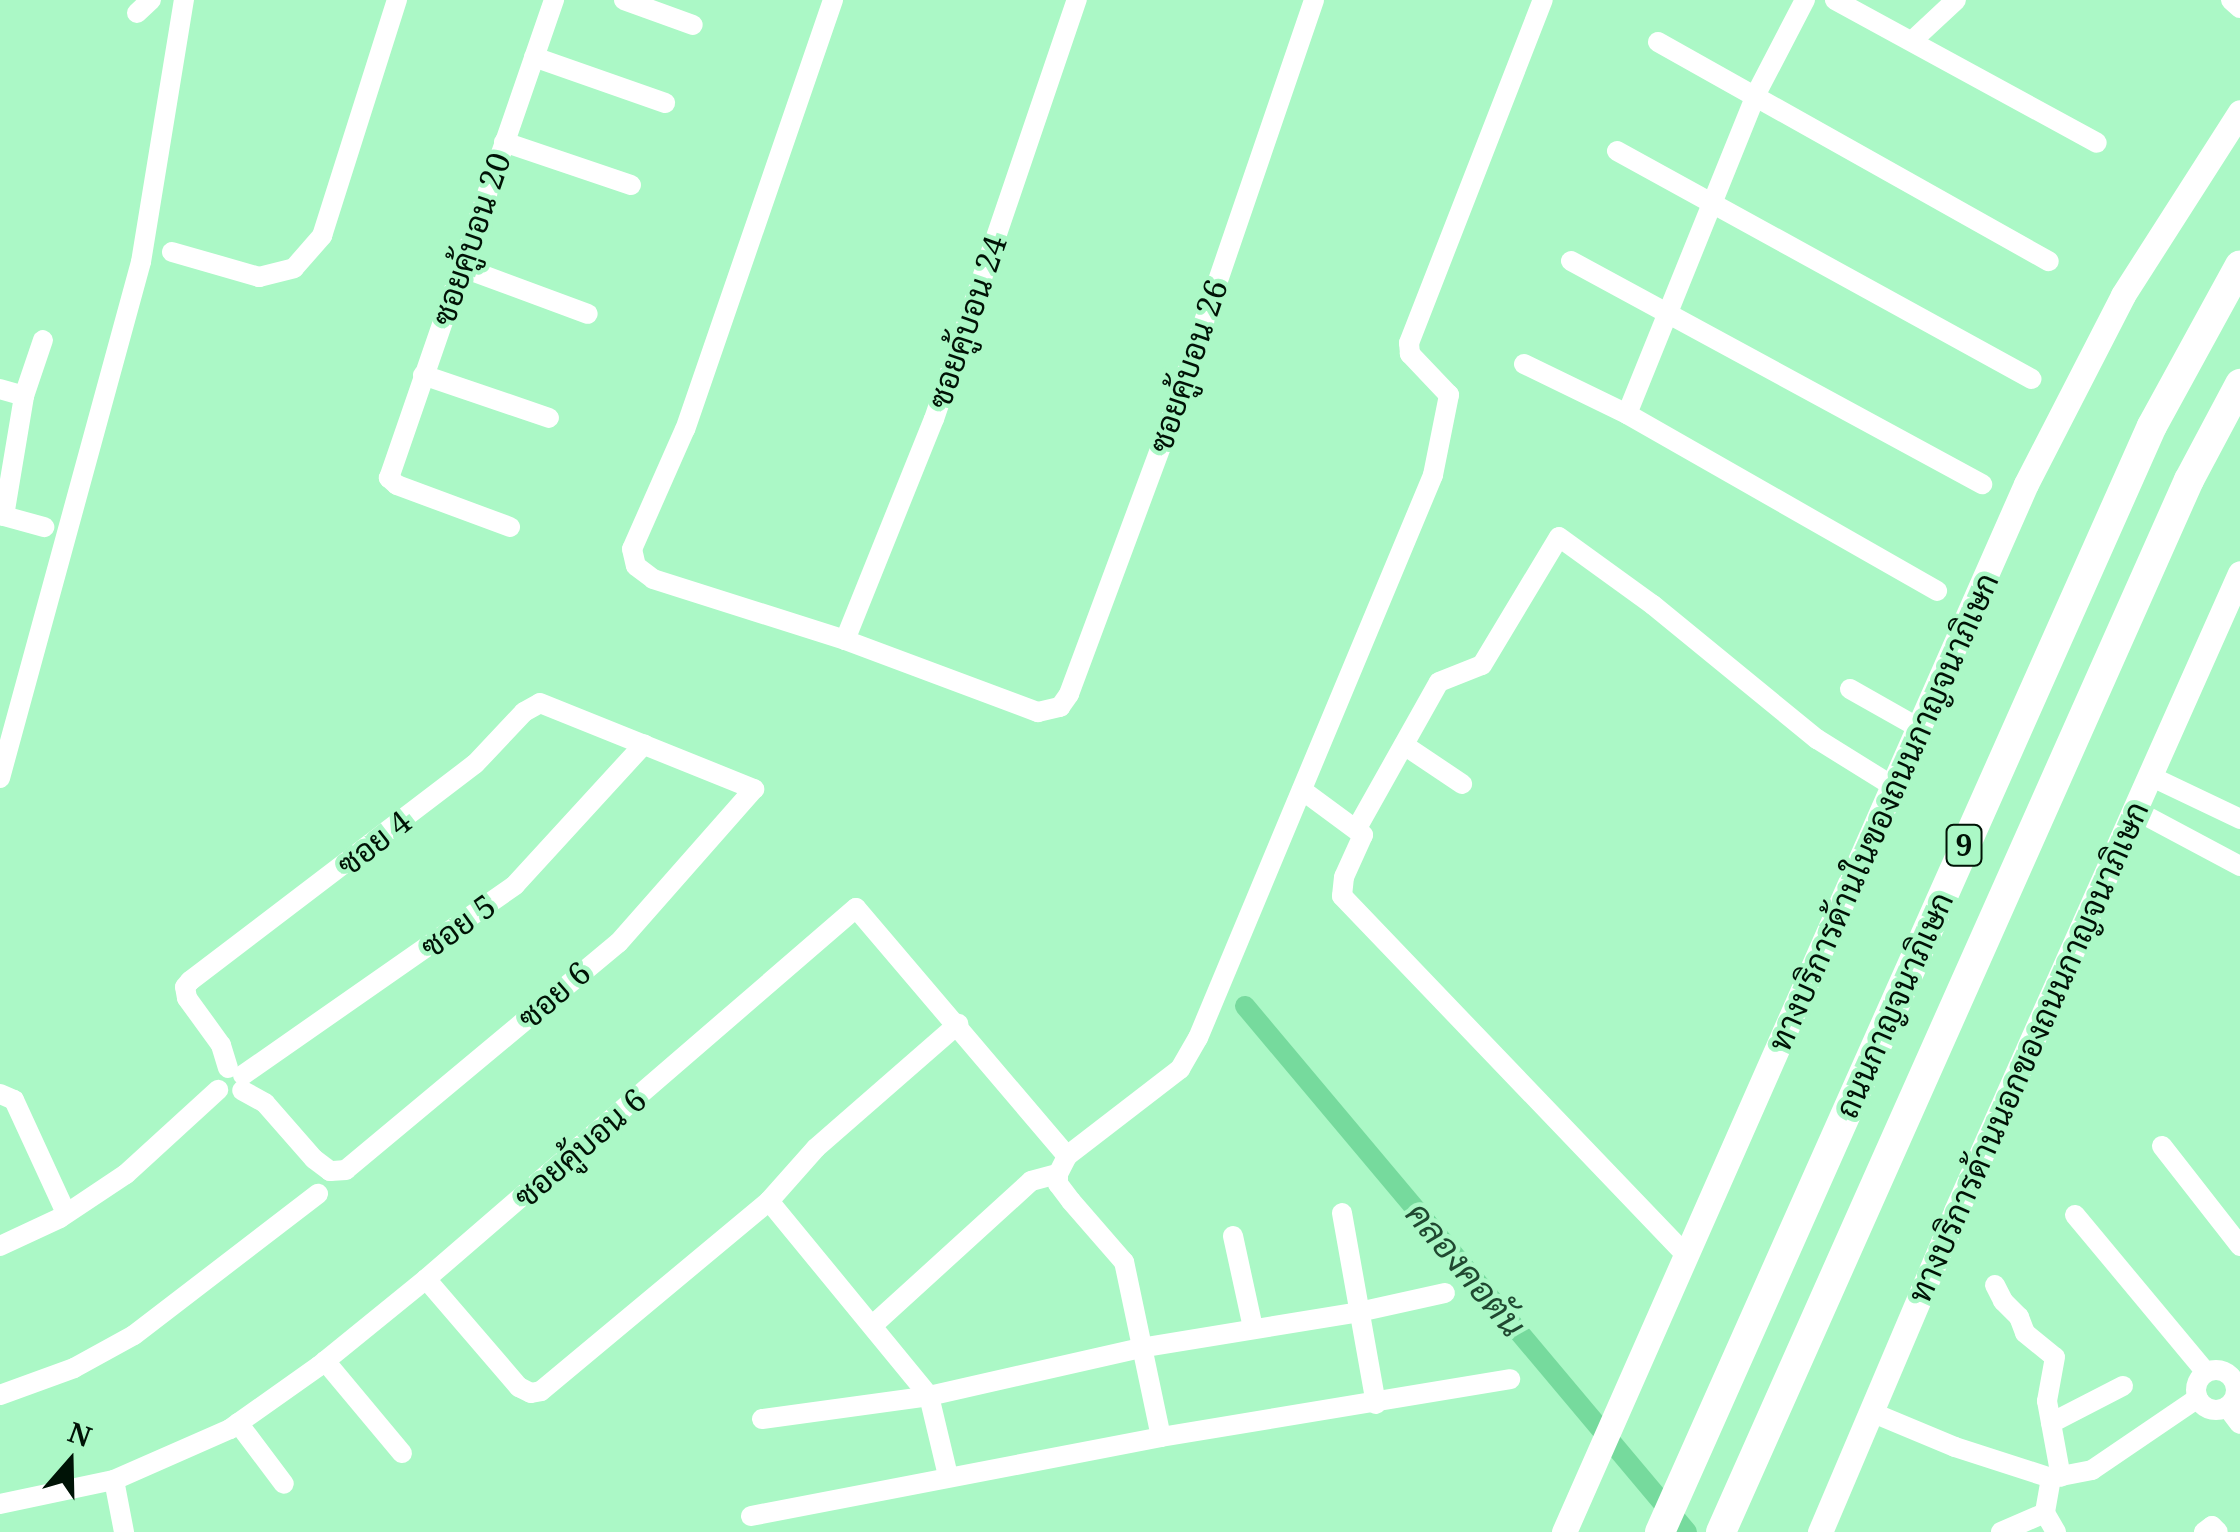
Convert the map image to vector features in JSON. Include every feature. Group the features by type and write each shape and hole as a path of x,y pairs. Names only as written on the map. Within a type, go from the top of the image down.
{"highway":[{"name":"ถนนกาญจนาภิเษก","path":"1660,1532 2152,426 2240,265"},
{"name":"ถนนกาญจนาภิเษก","path":"1720,1532 2189,480 2240,384"}],"main road":[{"name":"ทางบริการด้านในของถนนกาญจนาภิเษก","path":"1564,1532 1919,728 2070,397 2123,295 2240,112"},
{"name":"ทางบริการด้านนอกของถนนกาญจนาภิเษก","path":"1825,1529 1872,1412 2240,573"}],"street":[{"path":"0,778 140,262 184,0"},
{"path":"172,252 259,277 294,268 322,236 397,0"},
{"name":"ซอยคู้บอน 20","path":"510,526 396,485 389,478 554,0"},
{"path":"624,0 693,25"},
{"path":"833,0 685,429 632,549 636,566 653,579 845,640"},
{"name":"ซอยคู้บอน 24","path":"845,640 934,419 1078,0"},
{"name":"ซอยคู้บอน 26","path":"845,640 1038,712 1060,707 1069,694 1162,446 1314,0"},
{"path":"872,1325 1031,1180 1062,1165 1180,1069 1214,1002 1433,475 1449,394 1410,354 1409,343 1543,0"},
{"path":"1626,414 1756,94 1806,0"},
{"path":"1835,0 2097,143"},
{"path":"1912,41 1956,0"},
{"path":"2231,0 2240,8"},
{"path":"1658,42 2049,261"},
{"path":"534,57 665,103"},
{"path":"504,142 631,186"},
{"path":"1617,151 2031,380"},
{"path":"1571,262 1982,484"},
{"path":"461,267 588,314"},
{"path":"42,340 24,396 2,516 44,527"},
{"path":"1524,364 1626,414 1936,591"},
{"path":"423,375 549,418"},
{"path":"0,390 24,396"},
{"path":"1357,828 1439,682 1482,666 1559,537 1653,606 1817,739 1894,786"},
{"path":"1850,689 1919,728"},
{"name":"ซอย 4","path":"238,1078 220,1044 187,998 185,988 190,981 475,764 524,712 540,703 644,744"},
{"name":"ซอย 5","path":"238,1078 515,885 644,744"},
{"name":"ซอย 6","path":"238,1078 314,1160 330,1171 346,1170 618,942 754,795 751,786 644,744"},
{"path":"1404,746 1462,784"},
{"path":"2150,776 2240,819"},
{"path":"1302,790 1363,835 1344,877 1342,896 1688,1257"},
{"path":"2135,810 2240,866"},
{"name":"ซอยคู้บอน 6","path":"0,1504 114,1480 238,1424 325,1361 426,1279 815,946 850,911 861,910 958,1024 1062,1165 1058,1184 1124,1262 1161,1437"},
{"path":"426,1279 519,1387 530,1394 541,1391 769,1201 816,1148 958,1024"},
{"path":"0,1246 66,1213 126,1174 218,1090 220,1072 238,1078"},
{"path":"0,1094 14,1100 66,1213"},
{"path":"2162,1146 2240,1246"},
{"path":"0,1395 74,1368 134,1335 318,1194"},
{"path":"769,1201 929,1396 948,1476"},
{"path":"1342,1214 1376,1404"},
{"path":"2075,1216 2206,1372"},
{"path":"1233,1236 1253,1328"},
{"path":"1996,1285 2003,1301 2019,1316 2025,1332 2055,1357 2046,1401 2056,1477 2045,1513 2056,1532"},
{"path":"762,1418 929,1396 1140,1348 1445,1294"},
{"path":"325,1361 402,1453"},
{"path":"2235,1371 2237,1390 2227,1407 2211,1408 2198,1398 2196,1384 2206,1372 2235,1371"},
{"path":"751,1516 1161,1437 1510,1379"},
{"path":"2051,1423 2123,1386"},
{"path":"1872,1412 1955,1447 2056,1477 2092,1470 2198,1398"},
{"path":"2227,1407 2240,1424"},
{"path":"238,1424 284,1484"},
{"path":"114,1480 124,1532"},
{"path":"2001,1532 2045,1513"},
{"path":"2204,1532 2212,1526 2218,1532"}],"waterway":[{"name":"คลองคอตัน","path":"1245,1006 1687,1532"}]}
